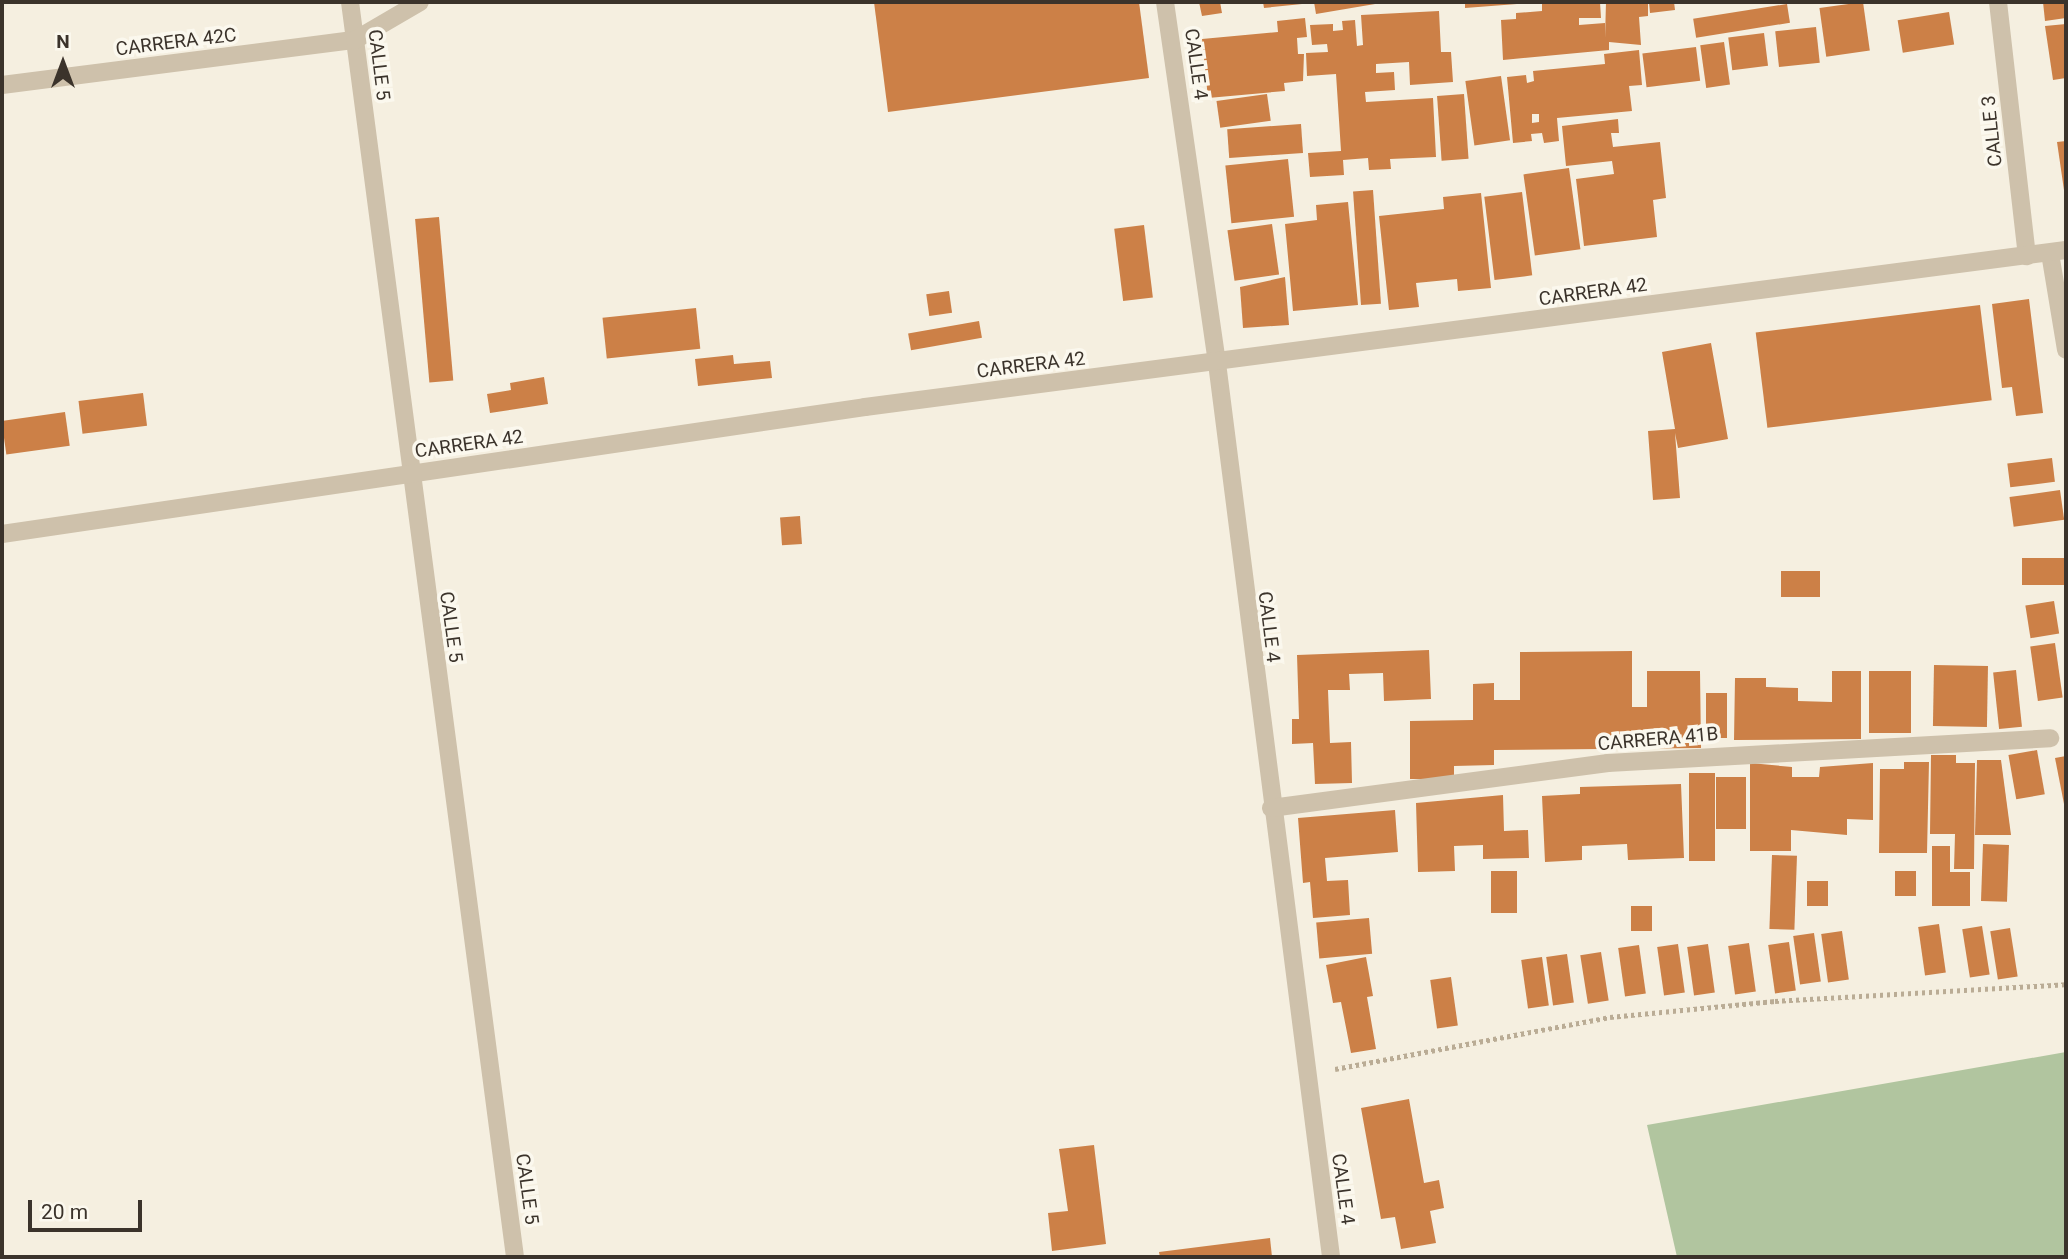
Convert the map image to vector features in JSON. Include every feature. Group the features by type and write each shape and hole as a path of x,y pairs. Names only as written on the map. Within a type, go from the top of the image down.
{"street":[{"name":"CALLE 5","path":"350,2 409,474 515,1257"},
{"path":"355,40 420,2"},
{"name":"CALLE 4","path":"1165,2 1217,363 1271,808 1331,1257"},
{"name":"CALLE 3","path":"1998,2 2027,256"},
{"name":"CARRERA 42C","path":"2,85 355,40"},
{"path":"2058,251 2066,350"},
{"name":"CARRERA 42","path":"2,534 865,407 2058,251"},
{"name":"CARRERA 41B","path":"1271,808 1608,764 2050,738"}],"path":[{"path":"1306,1072 1371,1065 1610,1017 1774,1001 2066,984"}],"green space":[{"path":"2066,1052 2066,1257 1677,1257 1647,1125"}],"building":[{"path":"874,2 1139,2 1149,78 888,112"},
{"path":"1199,2 1220,2 1222,13 1202,16"},
{"path":"1263,2 1302,2 1302,4 1264,8"},
{"path":"1314,2 1381,2 1381,3 1316,14"},
{"path":"1465,2 1517,2 1517,4 1465,8"},
{"path":"1542,2 1600,2 1601,18 1579,18 1579,25 1605,23 1605,38 1606,2 1648,2 1648,16 1639,17 1641,45 1609,42 1609,50 1503,60 1501,20 1516,19 1516,13 1542,11"},
{"path":"1649,2 1674,2 1675,10 1650,13"},
{"path":"1863,2 1870,51 1826,57 1819,8"},
{"path":"2043,2 2066,2 2066,18 2045,21"},
{"path":"1787,4 1790,23 1696,38 1693,19"},
{"path":"1439,11 1441,52 1451,52 1453,82 1410,85 1409,62 1376,64 1376,73 1394,72 1395,90 1365,92 1366,102 1433,98 1436,157 1390,159 1391,169 1369,170 1368,158 1343,160 1344,175 1310,177 1308,153 1341,151 1336,74 1307,76 1306,53 1328,52 1327,44 1312,45 1310,25 1333,24 1333,31 1343,30 1342,21 1355,20 1357,46 1363,45 1361,15"},
{"path":"1949,12 1954,45 1903,53 1898,20"},
{"path":"1305,18 1307,37 1297,38 1298,54 1304,54 1303,81 1284,83 1285,91 1208,98 1202,39 1278,32 1277,21"},
{"path":"2066,24 2066,78 2053,80 2045,26"},
{"path":"1816,27 1820,63 1779,67 1775,31"},
{"path":"1764,33 1768,66 1732,70 1728,37"},
{"path":"1724,42 1730,85 1706,88 1700,45"},
{"path":"1696,47 1700,81 1647,87 1642,54"},
{"path":"1639,50 1642,85 1629,86 1632,111 1557,118 1559,141 1544,143 1542,133 1531,134 1532,141 1513,143 1507,77 1526,75 1527,83 1534,81 1533,71 1605,64 1604,54","holes":["1532,114 1539,114 1539,122 1532,123"]},
{"path":"1501,76 1510,140 1474,145 1465,81"},
{"path":"1267,94 1271,121 1220,128 1216,101"},
{"path":"1464,94 1469,159 1442,161 1437,96"},
{"path":"1618,119 1619,133 1611,133 1613,147 1660,142 1666,198 1653,200 1657,237 1584,246 1576,179 1614,174 1612,161 1566,166 1562,126"},
{"path":"1301,124 1303,153 1229,158 1227,129"},
{"path":"2066,141 2066,197 2065,197 2057,142"},
{"path":"1288,159 1294,217 1231,223 1225,166"},
{"path":"1569,168 1580,249 1535,256 1523,174"},
{"path":"1373,190 1381,304 1361,305 1353,191"},
{"path":"1522,192 1532,275 1495,280 1484,197"},
{"path":"1481,193 1491,288 1458,291 1457,279 1416,283 1419,307 1389,310 1379,216 1444,209 1443,197"},
{"path":"1348,202 1358,305 1293,311 1285,224 1317,220 1316,205"},
{"path":"439,217 453,380 429,382 415,219"},
{"path":"1272,224 1279,275 1235,281 1227,230"},
{"path":"1144,225 1153,297 1123,301 1114,229"},
{"path":"1285,277 1289,325 1243,328 1240,287"},
{"path":"949,291 952,313 929,316 926,294"},
{"path":"2029,299 2043,413 2016,416 2012,387 2002,388 1992,304"},
{"path":"1980,305 1992,400 1767,428 1756,333"},
{"path":"696,308 700,349 607,359 603,318"},
{"path":"979,321 982,338 911,350 908,334"},
{"path":"1711,343 1728,439 1678,448 1675,433 1680,498 1653,500 1648,431 1675,429 1662,352"},
{"path":"733,355 734,364 770,361 772,378 698,386 695,359"},
{"path":"544,377 548,404 490,413 487,394 511,390 510,383"},
{"path":"143,393 147,426 83,434 78,401"},
{"path":"65,412 70,446 6,455 2,421"},
{"path":"2052,458 2055,482 2010,487 2007,463"},
{"path":"2060,490 2064,520 2014,527 2009,497"},
{"path":"800,516 802,544 782,545 780,517"},
{"path":"2022,558 2066,558 2066,585 2022,585"},
{"path":"1781,571 1820,571 1820,597 1781,597"},
{"path":"2054,601 2059,634 2031,638 2025,606"},
{"path":"2055,643 2063,697 2038,701 2030,646"},
{"path":"1429,650 1431,699 1384,701 1383,673 1349,674 1350,690 1328,690 1330,743 1351,742 1352,783 1315,784 1313,743 1292,744 1292,719 1299,719 1297,655"},
{"path":"1632,651 1632,707 1647,707 1647,671 1700,671 1701,748 1494,750 1494,765 1454,766 1454,779 1410,779 1410,721 1473,720 1473,684 1494,683 1494,700 1520,700 1520,652"},
{"path":"1934,665 1988,666 1987,727 1933,726"},
{"path":"2016,670 2022,727 1999,729 1993,672"},
{"path":"1832,671 1861,671 1861,739 1734,740 1735,678 1766,678 1766,687 1798,688 1798,701 1832,702"},
{"path":"1869,671 1911,671 1911,733 1869,733"},
{"path":"1706,693 1727,693 1727,738 1706,738"},
{"path":"2037,750 2045,794 2016,799 2008,755"},
{"path":"1931,755 1956,755 1956,763 1975,763 1974,869 1954,869 1955,834 1930,834"},
{"path":"2066,756 2066,809 2065,809 2055,758"},
{"path":"1977,760 2001,760 2011,835 1975,835"},
{"path":"1904,762 1929,762 1927,853 1879,853 1880,769 1904,769"},
{"path":"1750,763 1792,767 1792,777 1819,777 1820,767 1873,763 1873,820 1847,819 1847,835 1791,830 1791,851 1750,851"},
{"path":"1689,773 1715,773 1715,861 1689,861"},
{"path":"1716,777 1746,777 1746,829 1716,829"},
{"path":"1681,784 1684,858 1628,860 1627,844 1582,846 1582,860 1545,862 1542,796 1580,794 1580,787"},
{"path":"1503,795 1504,831 1528,830 1529,858 1483,859 1483,845 1454,846 1455,871 1418,872 1416,803"},
{"path":"1395,810 1398,852 1325,858 1327,881 1348,880 1350,915 1313,918 1310,882 1303,883 1298,818"},
{"path":"1983,844 2009,845 2007,902 1981,901"},
{"path":"1932,846 1950,846 1950,872 1970,872 1970,906 1932,906"},
{"path":"1772,855 1797,856 1794,930 1769,929"},
{"path":"1491,871 1517,871 1517,913 1491,913"},
{"path":"1895,871 1916,871 1916,896 1895,896"},
{"path":"1807,881 1828,881 1828,906 1807,906"},
{"path":"1631,906 1652,906 1652,931 1631,931"},
{"path":"1369,918 1372,954 1319,958 1316,923"},
{"path":"1939,924 1946,973 1925,975 1918,927"},
{"path":"1982,926 1990,974 1970,978 1962,929"},
{"path":"2010,928 2018,976 1998,980 1990,931"},
{"path":"1842,931 1849,980 1828,982 1821,934"},
{"path":"1814,933 1821,982 1800,984 1793,936"},
{"path":"1789,942 1796,991 1775,993 1768,945"},
{"path":"1749,943 1756,992 1735,994 1728,946"},
{"path":"1678,944 1685,993 1664,995 1657,947"},
{"path":"1708,944 1715,993 1694,995 1687,947"},
{"path":"1639,945 1646,994 1625,996 1618,948"},
{"path":"1601,952 1609,1000 1588,1004 1580,955"},
{"path":"1567,954 1574,1003 1553,1005 1546,957"},
{"path":"1366,957 1373,996 1367,997 1376,1049 1351,1053 1341,1002 1333,1003 1326,965"},
{"path":"1542,957 1549,1006 1528,1008 1521,960"},
{"path":"1451,977 1458,1026 1437,1028 1430,980"},
{"path":"1409,1099 1424,1183 1439,1180 1444,1208 1430,1211 1436,1243 1401,1249 1395,1217 1381,1219 1361,1108"},
{"path":"1094,1145 1106,1244 1052,1251 1048,1213 1068,1211 1059,1149"},
{"path":"1270,1238 1272,1257 1160,1257 1159,1252"}]}
